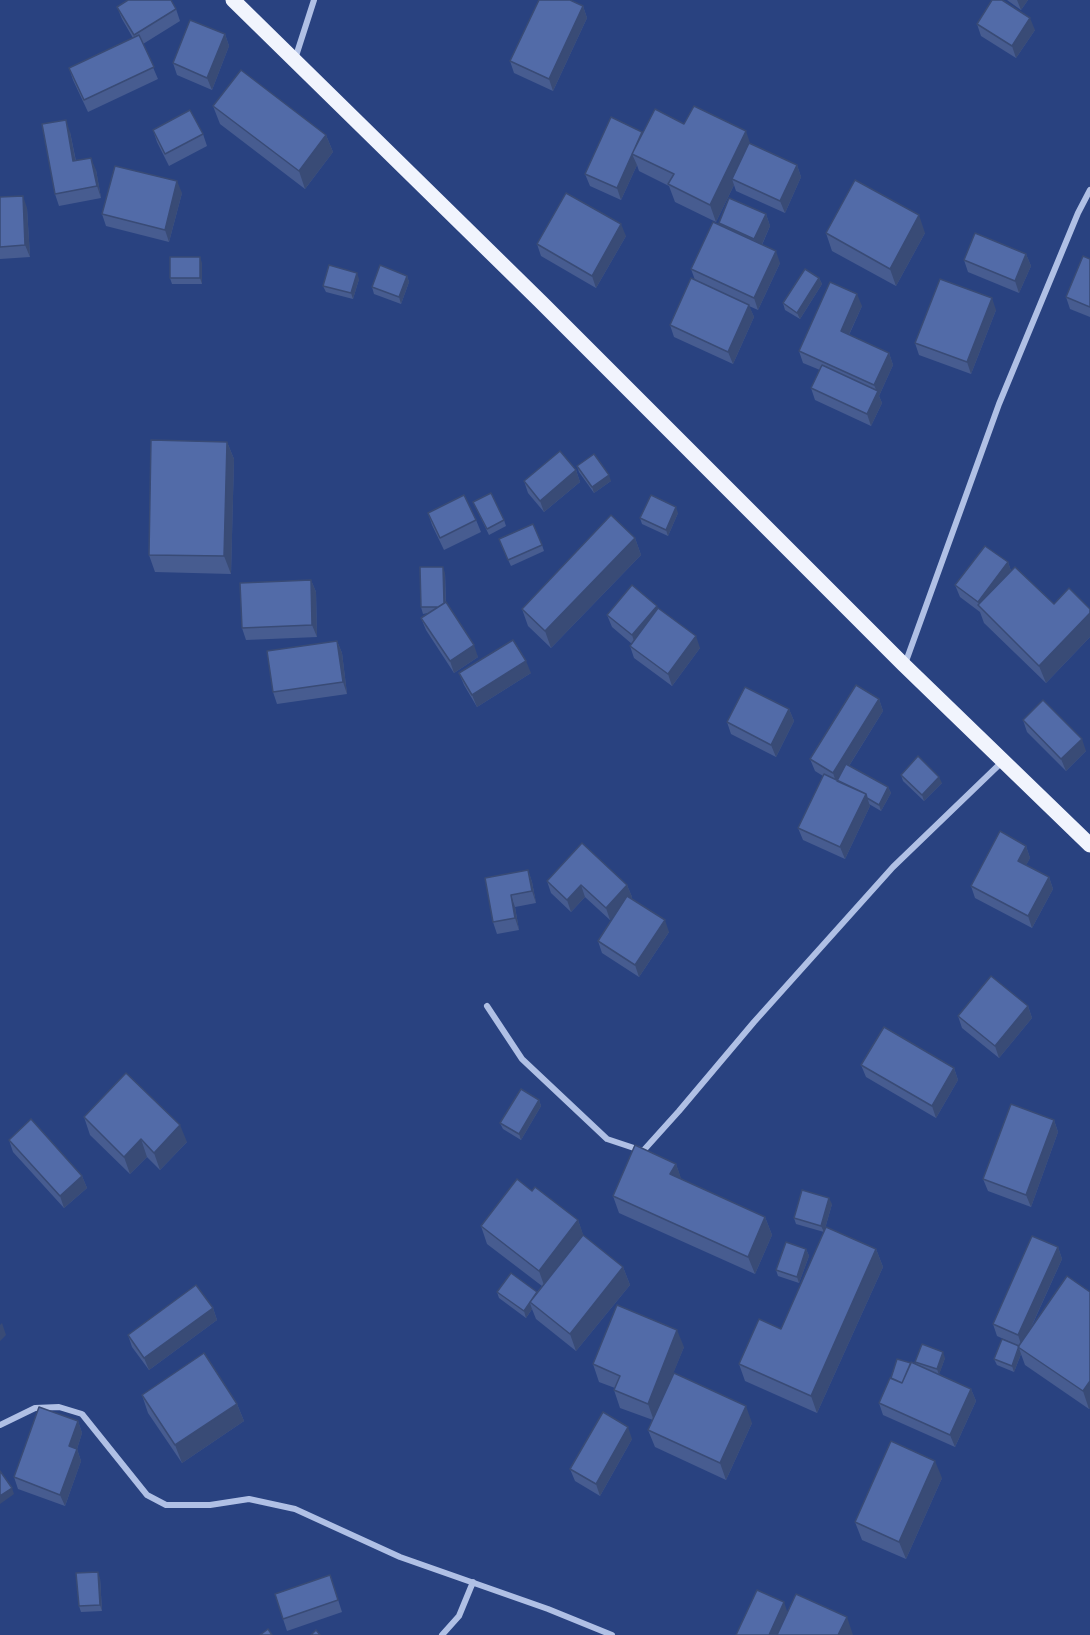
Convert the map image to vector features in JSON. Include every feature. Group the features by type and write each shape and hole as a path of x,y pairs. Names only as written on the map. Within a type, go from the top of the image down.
{"main road":[{"path":"233,0 541,302 904,665 1090,845"}],"street":[{"path":"295,60 314,0"},
{"path":"904,665 999,404 1065,243 1090,190"},
{"path":"487,1006 522,1059 607,1139 643,1151 754,1022 894,867 1003,760"},
{"path":"0,1425 35,1408 59,1407 82,1414 147,1495 166,1505 210,1505 249,1499 295,1509 400,1557 612,1635"},
{"path":"442,1635 459,1616 473,1582"}],"building":[{"path":"128,0 171,0 176,9 134,35 117,7"},
{"path":"539,0 570,0 583,6 549,79 510,61"},
{"path":"992,0 1002,0 1030,18 1012,46 977,24"},
{"path":"190,20 225,34 207,78 173,63"},
{"path":"139,35 154,67 84,100 69,68"},
{"path":"241,70 326,135 299,171 213,106"},
{"path":"694,106 746,131 710,205 668,184 674,174 632,154 655,109 684,124"},
{"path":"190,110 203,134 165,154 153,130"},
{"path":"611,117 642,132 617,188 585,174"},
{"path":"66,120 73,161 91,158 97,186 55,194 42,124"},
{"path":"749,143 797,165 780,201 732,179"},
{"path":"115,166 177,181 165,230 102,214"},
{"path":"855,180 919,215 890,269 826,233"},
{"path":"566,193 621,224 592,276 537,244"},
{"path":"23,196 25,245 0,247 0,197"},
{"path":"729,198 766,214 754,239 719,223"},
{"path":"713,222 776,251 754,298 691,269"},
{"path":"975,233 1026,254 1015,281 964,260"},
{"path":"1083,256 1090,259 1090,307 1066,297"},
{"path":"170,257 200,257 200,278 170,278"},
{"path":"329,265 357,273 351,293 323,286"},
{"path":"380,265 407,276 399,297 372,287"},
{"path":"805,269 819,278 797,313 783,303"},
{"path":"691,278 749,305 728,352 670,325"},
{"path":"940,279 992,298 967,362 915,343"},
{"path":"830,282 857,294 841,331 889,353 874,385 799,351"},
{"path":"822,365 878,391 867,414 811,388"},
{"path":"151,440 227,442 224,556 149,555"},
{"path":"560,451 576,470 540,501 524,481"},
{"path":"594,454 609,475 592,487 577,466"},
{"path":"491,493 504,520 487,529 473,502"},
{"path":"464,495 476,520 440,538 428,513"},
{"path":"651,495 676,507 666,530 640,518"},
{"path":"611,515 635,538 545,631 522,609"},
{"path":"533,524 542,545 508,560 499,539"},
{"path":"985,546 1008,562 978,602 955,585"},
{"path":"420,567 443,567 444,603 438,607 421,607"},
{"path":"1015,567 1054,604 1069,588 1090,609 1090,613 1039,666 978,605"},
{"path":"311,580 312,625 242,628 240,583"},
{"path":"632,585 657,606 632,635 607,615"},
{"path":"446,602 474,645 450,661 421,618"},
{"path":"658,608 696,636 668,674 630,646"},
{"path":"513,640 526,661 472,695 459,673"},
{"path":"337,641 343,682 273,692 267,651"},
{"path":"856,685 879,699 833,773 810,759"},
{"path":"745,687 789,709 771,745 727,722"},
{"path":"1043,700 1082,739 1061,759 1023,720"},
{"path":"918,756 939,777 922,795 901,775"},
{"path":"846,764 888,787 879,805 867,798 866,794 837,781"},
{"path":"824,774 866,794 840,847 798,828"},
{"path":"1000,831 1026,846 1018,861 1049,877 1028,916 971,886"},
{"path":"582,843 627,885 606,908 581,885 567,900 547,881"},
{"path":"528,870 532,891 511,895 515,918 493,922 485,878"},
{"path":"627,896 665,920 635,965 598,941"},
{"path":"991,976 1028,1006 995,1046 958,1016"},
{"path":"884,1027 954,1068 932,1106 861,1065"},
{"path":"126,1073 180,1125 154,1153 141,1139 124,1157 84,1117"},
{"path":"521,1089 539,1100 519,1134 500,1123"},
{"path":"1011,1104 1054,1120 1026,1195 983,1179"},
{"path":"31,1119 82,1176 60,1196 9,1140"},
{"path":"635,1145 676,1164 670,1174 765,1217 748,1257 613,1196"},
{"path":"517,1179 532,1191 535,1187 578,1220 539,1271 481,1226"},
{"path":"802,1190 829,1198 821,1226 794,1218"},
{"path":"826,1227 876,1249 811,1396 739,1364 759,1319 781,1329"},
{"path":"583,1235 623,1267 570,1334 530,1302"},
{"path":"1032,1236 1058,1247 1018,1335 993,1324"},
{"path":"786,1242 806,1249 797,1277 776,1270"},
{"path":"511,1273 537,1292 524,1311 497,1292"},
{"path":"1067,1276 1090,1292 1090,1381 1083,1391 1018,1347"},
{"path":"196,1285 213,1308 144,1358 128,1335"},
{"path":"617,1305 677,1330 648,1404 614,1390 620,1376 593,1364"},
{"path":"1002,1339 1019,1346 1012,1366 994,1359"},
{"path":"922,1344 943,1352 937,1369 915,1362"},
{"path":"204,1353 237,1404 175,1445 142,1395"},
{"path":"897,1359 911,1363 902,1383 891,1378"},
{"path":"911,1362 971,1389 950,1435 879,1403 890,1378 902,1383"},
{"path":"674,1373 746,1406 720,1463 648,1430"},
{"path":"39,1407 78,1421 69,1446 77,1449 60,1495 14,1477"},
{"path":"603,1412 628,1427 596,1484 570,1469"},
{"path":"891,1441 935,1461 899,1542 855,1522"},
{"path":"0,1471 12,1488 0,1496"},
{"path":"98,1572 100,1605 79,1606 76,1573"},
{"path":"330,1575 338,1600 283,1619 275,1594"},
{"path":"757,1590 784,1602 769,1635 736,1635"},
{"path":"796,1594 847,1617 838,1635 777,1635"},
{"path":"268,1629 272,1635 260,1635"}]}
